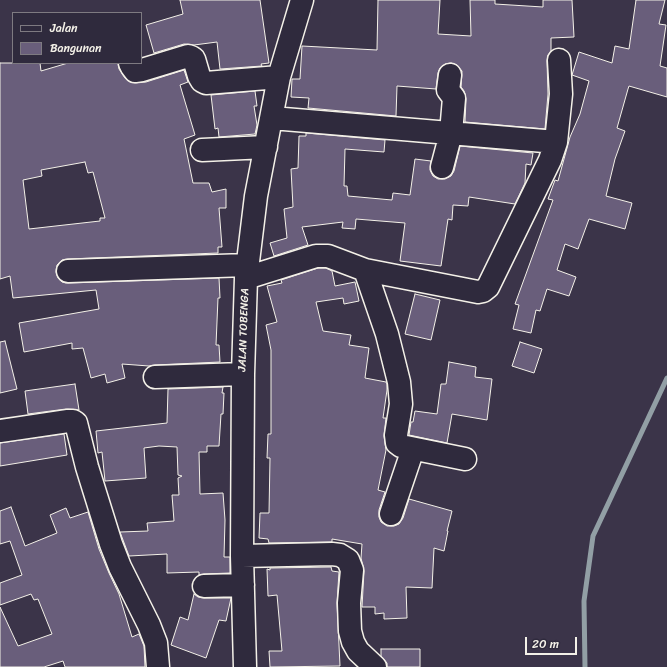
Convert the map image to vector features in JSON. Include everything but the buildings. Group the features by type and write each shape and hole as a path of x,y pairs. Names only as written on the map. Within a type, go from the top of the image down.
{"street":[{"name":"JALAN TOBENGA","path":"245,667 242,556 243,374 247,272 256,196 279,77 302,0"},
{"path":"130,64 136,70 142,70 188,56 194,59 199,76 202,81 206,83 279,77"},
{"path":"68,271 247,272 316,256 328,256 365,270 478,292 483,291 488,287 544,176 556,142 561,94 559,60"},
{"path":"442,167 451,133 454,98 448,90 450,75"},
{"path":"272,118 556,142"},
{"path":"202,150 266,147"},
{"path":"365,270 387,334 399,382 401,404 396,436 397,443 401,446 413,449 465,459"},
{"path":"155,377 243,374"},
{"path":"0,431 68,421 73,421 76,423 87,468 111,544 120,567 149,625 156,643 158,667"},
{"path":"391,514 413,449"},
{"path":"242,556 332,554 340,555 348,560 352,570 349,603 350,631 353,642 358,651 375,667"},
{"path":"204,586 243,586"}],"waterway":[{"path":"585,667 584,601 593,536 667,378"}]}
